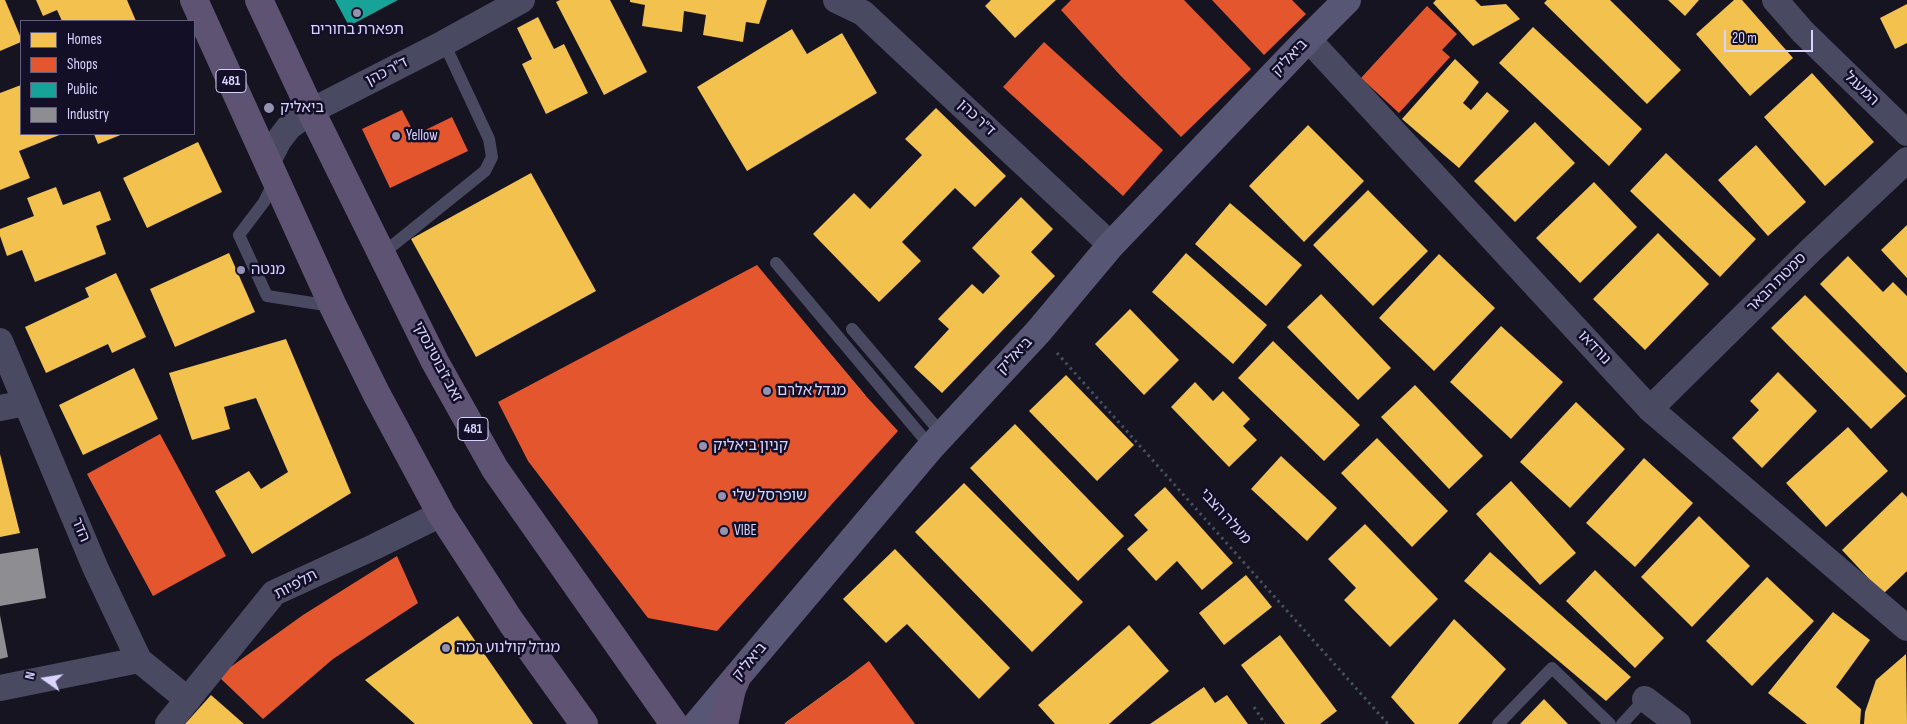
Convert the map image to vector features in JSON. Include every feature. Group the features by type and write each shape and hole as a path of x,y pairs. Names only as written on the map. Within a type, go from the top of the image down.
{"main road":[{"name":"481","path":"194,0 333,306 376,393 441,514 512,622 584,724"},
{"name":"זאב ז'בוטינסקי","path":"259,0 311,112 435,362 494,469 674,724"},
{"path":"724,724 732,689 737,677"}],"street":[{"name":"ד\"ר כהן","path":"272,169 279,140 289,128 311,112 522,0"},
{"name":"ד\"ר כהן","path":"836,0 862,7 1111,245"},
{"name":"ביאליק","path":"697,724 937,440 1038,332 1111,245 1347,0"},
{"name":"המעגל","path":"1775,0 1803,32 1907,133"},
{"name":"נורדאו","path":"1308,39 1650,409 1907,628"},
{"name":"סמטת הבאר","path":"1650,409 1812,248 1907,160"},
{"name":"הדר","path":"0,341 95,567 139,660 188,700"},
{"path":"0,408 26,403"},
{"name":"תלפיות","path":"168,724 274,593 441,514"},
{"path":"0,688 139,660"},
{"path":"1645,699 1678,724"}],"lane":[{"path":"382,254 485,171 492,157 489,139 444,43"},
{"path":"272,169 264,202 239,235 267,296 333,306"},
{"path":"776,263 937,440"},
{"path":"852,329 937,440"},
{"path":"1498,724 1552,668 1610,724"},
{"path":"1622,724 1645,699"}],"path":[{"name":"מעלה הצבי","path":"1038,332 1388,724"},
{"path":"1254,707 1265,724"}],"building: Homes":[{"path":"0,0 5,0 20,36 20,42 0,51"},
{"path":"36,0 127,0 136,20 62,20 57,10 43,16"},
{"path":"560,0 610,0 647,72 604,95 556,2"},
{"path":"630,0 767,0 759,24 746,22 743,42 703,35 706,15 684,11 682,32 642,26 645,5 630,2"},
{"path":"991,0 1056,0 1015,38 985,6"},
{"path":"1436,0 1475,0 1481,6 1506,4 1520,19 1473,46 1433,3"},
{"path":"1547,0 1610,0 1681,70 1647,104 1544,3"},
{"path":"1668,0 1699,0 1685,16"},
{"path":"1734,0 1742,0 1793,58 1750,96 1696,34"},
{"path":"1907,4 1907,43 1895,49 1880,18"},
{"path":"538,17 554,49 564,44 588,93 546,114 522,64 532,59 517,28"},
{"path":"1533,27 1642,129 1609,166 1499,63"},
{"path":"792,29 807,54 842,33 877,93 747,171 697,87"},
{"path":"1455,59 1479,82 1463,103 1471,110 1487,92 1509,111 1459,168 1402,119"},
{"path":"1812,73 1874,142 1825,186 1764,117"},
{"path":"20,85 20,135 59,135 19,151 30,178 0,190 0,93"},
{"path":"936,108 1006,176 975,207 955,188 902,242 921,261 879,302 813,234 854,193 870,209 922,155 905,139"},
{"path":"1535,122 1575,163 1515,222 1474,181"},
{"path":"1308,125 1364,181 1304,242 1249,186"},
{"path":"94,135 120,135 98,144"},
{"path":"198,142 222,192 147,228 123,178"},
{"path":"1756,145 1806,202 1768,236 1718,180"},
{"path":"1666,153 1756,239 1720,277 1630,191"},
{"path":"531,173 596,291 476,357 411,239"},
{"path":"1594,182 1637,227 1580,283 1536,238"},
{"path":"56,187 63,205 100,191 111,220 96,226 106,254 35,282 22,250 7,256 0,236 0,229 34,216 27,198"},
{"path":"1368,190 1428,251 1373,306 1313,245"},
{"path":"1021,197 1053,229 1031,252 1055,276 942,393 914,367 949,329 938,319 972,284 983,294 1000,276 972,248"},
{"path":"1230,203 1302,265 1266,306 1195,244"},
{"path":"1907,225 1907,278 1881,250"},
{"path":"1658,233 1709,284 1645,350 1593,299"},
{"path":"229,253 255,312 175,347 150,289"},
{"path":"1186,253 1267,325 1233,364 1152,292"},
{"path":"1439,254 1495,308 1434,371 1379,318"},
{"path":"1848,256 1883,292 1893,282 1907,296 1907,373 1820,284"},
{"path":"116,273 146,337 112,353 108,344 46,373 25,327 89,297 85,288"},
{"name":"מגדל אלרם","path":"779,293 865,395 755,489 669,387"},
{"path":"1321,294 1391,368 1358,400 1287,327"},
{"path":"1805,295 1906,396 1871,429 1771,328"},
{"path":"1130,309 1179,360 1144,395 1095,344"},
{"path":"1501,326 1563,382 1511,439 1450,382"},
{"path":"286,339 351,493 252,554 215,491 249,471 261,489 288,472 256,398 224,407 230,429 192,440 169,373"},
{"path":"1273,341 1360,425 1324,461 1238,378"},
{"path":"134,368 158,419 83,455 59,405"},
{"path":"1778,372 1817,411 1762,468 1732,438 1759,410 1750,401"},
{"path":"1066,375 1134,445 1097,481 1029,411"},
{"path":"1195,382 1213,401 1223,391 1250,419 1243,426 1257,440 1229,467 1171,407"},
{"path":"1415,385 1483,456 1449,489 1381,417"},
{"path":"1576,402 1625,449 1570,508 1520,462"},
{"path":"1015,424 1124,536 1078,581 970,468"},
{"path":"1848,427 1888,471 1826,527 1786,483"},
{"path":"1377,438 1448,511 1412,547 1341,473"},
{"path":"0,454 20,533 0,537"},
{"path":"1281,456 1337,508 1307,541 1251,489"},
{"path":"1644,458 1693,503 1635,567 1586,523"},
{"path":"1511,481 1576,553 1540,585 1476,514"},
{"path":"964,483 1083,602 1032,652 915,532"},
{"path":"1165,487 1233,563 1202,590 1177,561 1156,581 1127,549 1148,530 1134,515"},
{"path":"1902,492 1907,497 1907,571 1883,594 1842,550"},
{"path":"1699,516 1750,566 1692,627 1641,577"},
{"path":"1365,524 1438,599 1390,647 1344,600 1356,588 1328,559"},
{"path":"895,549 1010,668 979,699 907,624 886,643 843,599"},
{"path":"1490,552 1631,677 1606,701 1464,581"},
{"path":"1595,570 1664,638 1635,668 1566,601"},
{"path":"1246,575 1272,607 1224,645 1199,613"},
{"path":"1767,577 1814,621 1752,686 1706,641"},
{"path":"1833,612 1870,640 1836,687 1861,709 1860,724 1807,724 1768,693"},
{"name":"מגדל קולנוע רמה","path":"458,616 533,724 415,724 365,680"},
{"path":"1454,619 1506,669 1458,724 1415,724 1391,697"},
{"path":"1129,625 1169,671 1109,724 1055,724 1038,705"},
{"path":"1280,635 1337,711 1320,724 1285,724 1241,665"},
{"path":"1906,654 1907,724 1864,724 1865,712 1876,680"},
{"path":"844,680 877,724 785,723"},
{"path":"1204,687 1215,703 1227,695 1248,724 1150,724"},
{"path":"211,695 244,724 185,724"},
{"path":"1544,699 1568,724 1520,724"}],"building: Shops":[{"path":"1071,0 1184,0 1251,69 1181,137 1119,74 1061,10"},
{"path":"1212,0 1292,0 1306,14 1264,55"},
{"path":"1427,6 1457,34 1442,50 1450,57 1399,113 1361,78"},
{"path":"1044,42 1163,150 1123,196 1003,87"},
{"path":"402,110 415,135 452,117 468,151 390,188 362,129"},
{"name":"קניון ביאליק","path":"757,265 865,395 898,431 717,631 648,618 528,461 498,402"},
{"path":"160,434 226,556 153,596 87,474"},
{"path":"397,556 418,603 333,659 263,719 218,676 303,615"},
{"path":"869,661 915,724 784,724 844,680"}],"building: Public":[{"name":"תפארת בחורים","path":"335,0 398,0 349,26"}],"building: Industry":[{"path":"38,548 46,598 0,606 0,554"},
{"path":"0,615 8,657 0,659"}],"place":[{"name":"תפארת בחורים","path":"357,13"},
{"name":"ביאליק","path":"269,108"},
{"name":"Yellow","path":"396,136"},
{"name":"מנטה","path":"241,270"},
{"name":"מגדל אלרם","path":"767,391"},
{"name":"קניון ביאליק","path":"703,446"},
{"name":"שופרסל שלי","path":"722,496"},
{"name":"VIBE","path":"724,531"},
{"name":"מגדל קולנוע רמה","path":"446,648"}]}
